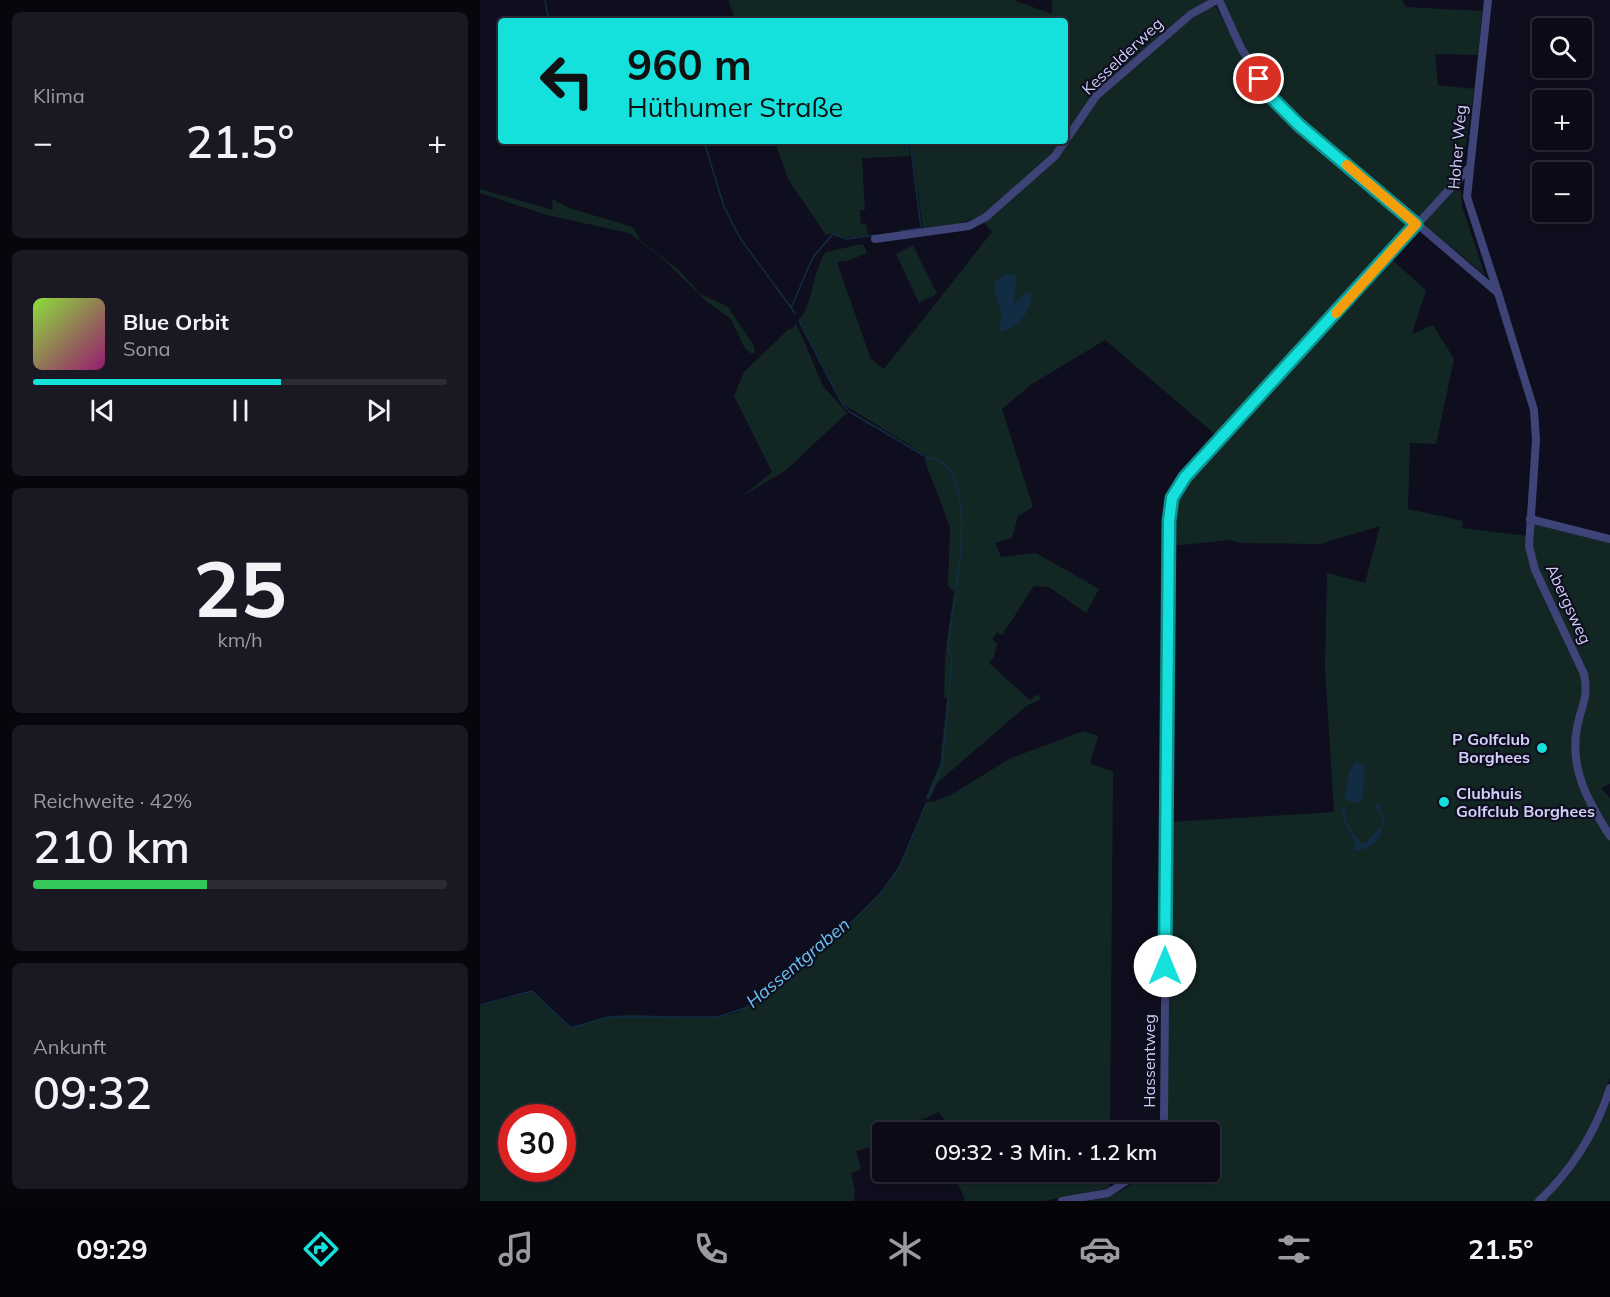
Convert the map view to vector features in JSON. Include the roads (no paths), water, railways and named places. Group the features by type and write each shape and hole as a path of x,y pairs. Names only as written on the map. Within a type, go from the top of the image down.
{"street":[{"path":"1218,0 1241,48 1276,104 1498,293"},
{"name":"Kesselderweg","path":"1068,136 1096,96 1191,14 1218,0"},
{"name":"Hoher Weg","path":"1488,0 1467,197 1534,410 1536,440 1530,519"},
{"name":"Kesselderweg","path":"875,239 969,226 986,217 1054,156 1062,144"},
{"name":"Hassentweg","path":"1162,1122 1169,521 1172,498 1185,477 1469,168"},
{"path":"1530,519 1610,539"},
{"name":"Abergsweg","path":"1530,519 1529,546 1535,570 1572,644 1587,692 1576,729 1577,762 1582,788 1610,836"},
{"path":"1539,1201 1557,1182 1588,1139 1610,1088"},
{"path":"1062,1201 1108,1193 1125,1182"}],"water":[{"path":"1014,274 1017,279 1013,301 1016,303 1026,292 1032,293 1030,307 1018,323 999,332 1002,315 994,290 995,282 1004,275"},
{"path":"1356,762 1365,766 1363,797 1360,802 1350,802 1345,797 1349,772"},
{"path":"1377,804 1384,819 1380,835 1369,847 1354,850 1354,840 1344,820 1342,807 1346,808 1345,817 1349,826 1361,843 1365,843 1382,826 1381,815 1374,806"}],"waterway":[{"name":"Hassentgraben","path":"545,0 548,18"},
{"name":"Hassentgraben","path":"705,144 724,207 740,238 795,313"},
{"path":"899,231 921,228 910,144"},
{"path":"791,308 813,257 833,234 847,239 874,235"},
{"name":"Hassentgraben","path":"799,321 842,404 850,412 928,458 943,463 952,475 958,492 961,513 956,590"},
{"name":"Hassentgraben","path":"949,692 952,660 948,647 955,596"},
{"name":"Hassentgraben","path":"928,798 942,766 949,697"},
{"name":"Hassentgraben","path":"480,1005 532,991 571,1028 608,1017 718,1017 748,1007 856,918 880,894 900,866 926,804"}],"place":[{"name":"P Golfclub Borghees","path":"1542,748"},
{"name":"Clubhuis Golfclub Borghees","path":"1444,802"}]}
